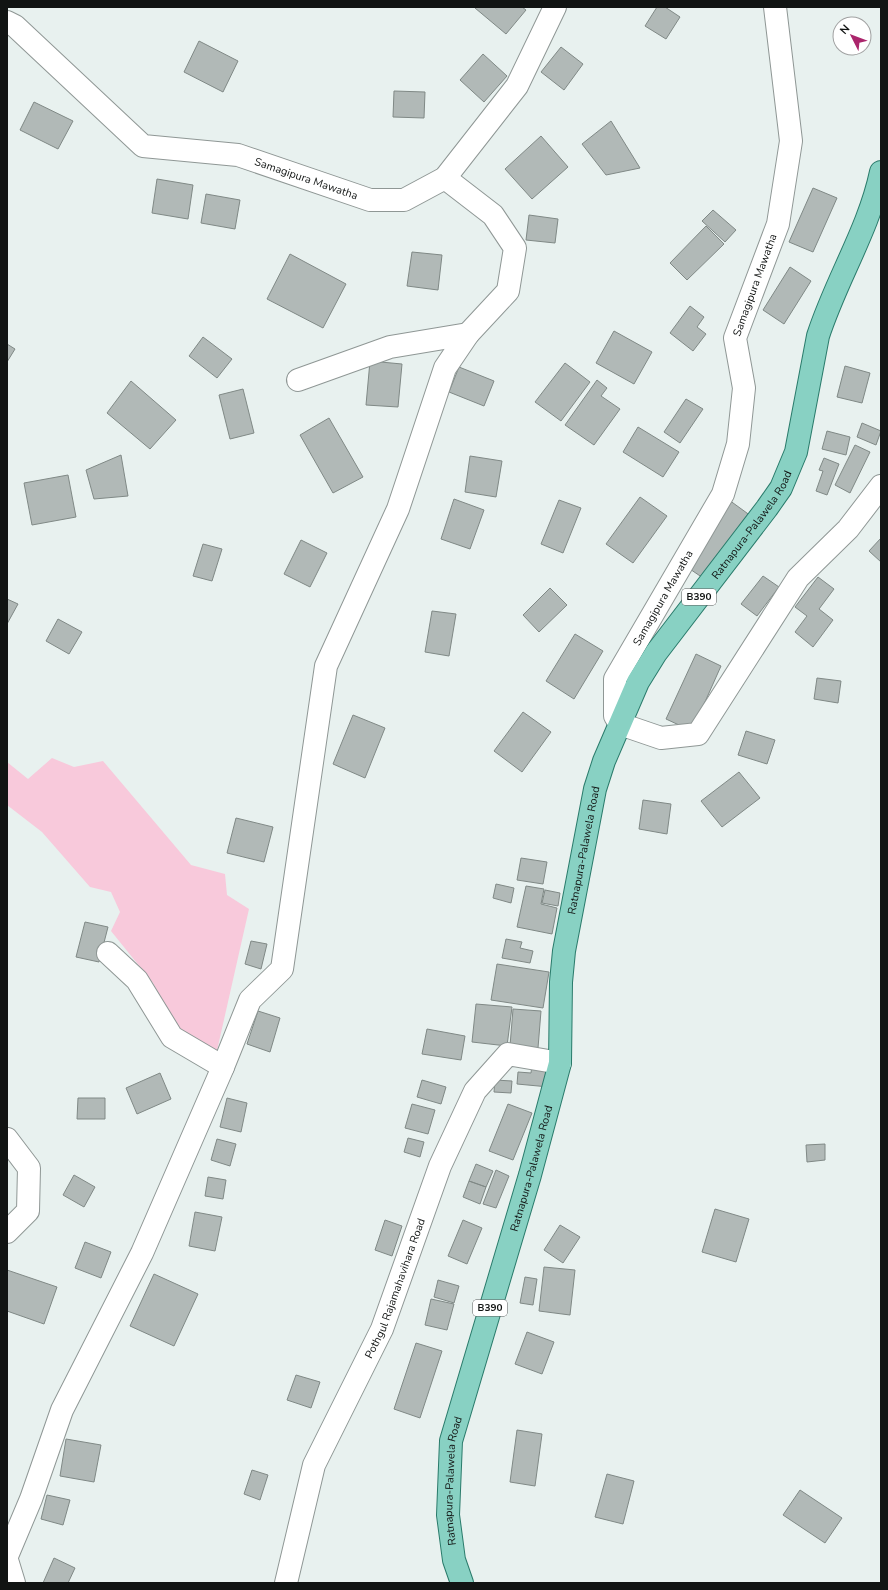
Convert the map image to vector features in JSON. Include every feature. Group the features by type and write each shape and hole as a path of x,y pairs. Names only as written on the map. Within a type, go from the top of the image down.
{"main road":[{"name":"Ratnapura-Palawela Road","path":"462,1583 454,1560 448,1515 451,1441 530,1175 560,1063 561,982 564,951 595,789 604,761 638,682 656,653 781,488 796,452 818,336 824,317 867,217 879,183 881,172"}],"street":[{"name":"Samagipura Mawatha","path":"7,22 15,26 143,146 238,155 370,200 404,200 445,178 517,86 555,7"},
{"name":"Samagipura Mawatha","path":"620,724 615,716 615,679 723,494 738,444 744,388 735,338 778,224 792,141 775,7"},
{"path":"7,1556 31,1499 62,1410 142,1253 223,1067 250,1000 282,969 326,666 398,509 445,368 468,334 508,291 515,248 493,216 445,178"},
{"path":"298,380 390,347 468,334"},
{"path":"620,724 661,738 698,734 798,578 848,529 881,486"},
{"path":"108,953 137,980 172,1037 223,1067"},
{"name":"Pothgul Rajamahavihara Road","path":"286,1583 314,1465 382,1329 440,1166 475,1091 508,1054 560,1063"},
{"path":"7,1139 29,1168 28,1212 7,1232"},
{"path":"7,1560 14,1583"}],"shaded area":[{"path":"52,758 74,767 103,761 191,865 225,874 227,895 249,909 216,1055 177,1031 153,983 111,931 120,912 111,892 90,887 42,832 7,805 7,762 28,779"}],"building":[{"path":"522,7 526,10 506,34 475,8"},
{"path":"657,7 665,7 680,17 666,39 645,26"},
{"path":"199,41 238,61 223,92 184,72"},
{"path":"561,47 583,64 564,90 541,72"},
{"path":"483,54 507,76 484,102 460,80"},
{"path":"394,91 425,92 424,118 393,117"},
{"path":"34,102 73,121 58,149 20,130"},
{"path":"611,121 640,168 606,175 582,144"},
{"path":"541,136 568,167 532,199 505,169"},
{"path":"157,179 193,185 188,219 152,213"},
{"path":"813,188 837,198 813,252 789,242"},
{"path":"206,194 240,200 235,229 201,223"},
{"path":"713,210 736,230 725,242 702,221"},
{"path":"529,215 558,219 555,243 526,240"},
{"path":"706,226 724,244 687,280 670,263"},
{"path":"412,252 442,255 438,290 407,286"},
{"path":"290,254 346,284 323,328 267,299"},
{"path":"790,267 811,281 784,324 763,310"},
{"path":"690,306 704,317 697,327 706,334 693,351 670,333"},
{"path":"614,331 652,352 634,384 596,363"},
{"path":"203,337 232,359 217,378 189,356"},
{"path":"7,344 15,349 7,362"},
{"path":"370,361 402,364 398,407 366,405"},
{"path":"565,363 590,382 561,421 535,402"},
{"path":"845,366 870,373 862,403 837,397"},
{"path":"459,367 494,381 484,406 449,392"},
{"path":"597,380 607,388 601,396 620,409 594,445 565,425"},
{"path":"131,381 176,420 150,449 107,413"},
{"path":"243,389 254,433 230,439 219,395"},
{"path":"686,399 703,409 680,443 664,432"},
{"path":"329,418 363,477 333,493 300,435"},
{"path":"862,423 881,431 876,445 857,437"},
{"path":"638,427 679,452 663,477 623,452"},
{"path":"827,431 850,437 846,455 822,449"},
{"path":"855,445 870,452 850,493 835,485"},
{"path":"121,455 128,496 94,499 86,470"},
{"path":"470,456 502,461 496,497 465,492"},
{"path":"824,458 839,464 827,495 816,491 823,471 819,470"},
{"path":"68,475 76,517 32,525 24,483"},
{"path":"640,497 667,516 633,563 606,544"},
{"path":"454,499 484,510 470,549 441,539"},
{"path":"559,500 581,508 563,553 541,544"},
{"path":"729,500 751,516 706,580 684,565"},
{"path":"881,538 881,562 869,551"},
{"path":"301,540 327,553 310,587 284,574"},
{"path":"203,544 222,549 212,581 193,576"},
{"path":"763,576 779,587 757,616 741,604"},
{"path":"818,577 834,589 819,609 833,620 813,647 795,632 807,616 795,607"},
{"path":"550,588 567,605 539,632 523,615"},
{"path":"7,599 18,604 7,624"},
{"path":"432,611 456,614 449,656 425,652"},
{"path":"58,619 82,632 69,654 46,641"},
{"path":"575,634 603,651 574,699 546,681"},
{"path":"696,654 721,666 692,731 666,719"},
{"path":"817,678 841,681 838,703 814,699"},
{"path":"523,712 551,732 522,772 494,751"},
{"path":"353,715 385,728 365,778 333,764"},
{"path":"746,731 775,740 767,764 738,755"},
{"path":"739,772 760,798 722,827 701,801"},
{"path":"643,800 671,804 667,834 639,829"},
{"path":"236,818 273,827 264,862 227,853"},
{"path":"521,858 547,862 543,884 517,880"},
{"path":"496,884 514,888 511,903 493,898"},
{"path":"526,886 544,889 541,904 557,908 552,934 517,927"},
{"path":"545,890 560,893 558,906 542,903"},
{"path":"85,922 108,927 99,962 76,957"},
{"path":"506,939 522,942 520,948 533,951 530,963 502,958"},
{"path":"251,941 267,944 261,969 245,964"},
{"path":"497,964 549,972 543,1008 491,1000"},
{"path":"476,1004 512,1007 507,1046 472,1042"},
{"path":"513,1009 541,1011 538,1048 510,1046"},
{"path":"258,1011 280,1018 270,1052 247,1044"},
{"path":"427,1029 465,1036 461,1060 422,1054"},
{"path":"532,1065 551,1067 549,1087 517,1084 518,1072 531,1073"},
{"path":"160,1073 171,1099 137,1114 126,1088"},
{"path":"422,1080 446,1087 441,1104 417,1097"},
{"path":"495,1080 512,1081 511,1093 494,1092"},
{"path":"78,1098 105,1098 105,1119 77,1119"},
{"path":"227,1098 247,1103 241,1132 220,1127"},
{"path":"412,1104 435,1110 428,1134 405,1128"},
{"path":"508,1104 532,1113 513,1160 489,1151"},
{"path":"408,1138 424,1142 420,1157 404,1152"},
{"path":"217,1139 236,1144 230,1166 211,1160"},
{"path":"825,1144 825,1160 807,1162 806,1145"},
{"path":"476,1164 493,1171 486,1187 469,1181"},
{"path":"496,1170 509,1176 496,1208 483,1204"},
{"path":"74,1175 95,1187 84,1207 63,1195"},
{"path":"208,1177 226,1180 223,1199 205,1196"},
{"path":"469,1181 486,1187 480,1204 463,1197"},
{"path":"715,1209 749,1219 736,1262 702,1252"},
{"path":"195,1212 222,1217 215,1251 189,1246"},
{"path":"385,1220 402,1226 392,1256 375,1250"},
{"path":"463,1220 482,1228 467,1264 448,1256"},
{"path":"560,1225 580,1237 563,1263 544,1250"},
{"path":"85,1242 111,1252 101,1278 75,1268"},
{"path":"544,1267 575,1270 570,1315 539,1311"},
{"path":"7,1270 57,1287 44,1324 7,1311"},
{"path":"154,1274 198,1294 174,1346 130,1326"},
{"path":"525,1277 537,1279 533,1305 520,1303"},
{"path":"438,1280 459,1286 454,1303 434,1297"},
{"path":"431,1299 454,1304 447,1330 425,1325"},
{"path":"527,1332 554,1342 542,1374 515,1364"},
{"path":"416,1343 442,1351 420,1418 394,1409"},
{"path":"296,1375 320,1382 311,1408 287,1400"},
{"path":"517,1430 542,1434 535,1486 510,1482"},
{"path":"66,1439 101,1445 94,1482 60,1476"},
{"path":"252,1470 268,1475 260,1500 244,1494"},
{"path":"607,1474 634,1481 623,1524 595,1517"},
{"path":"800,1490 842,1518 825,1543 783,1515"},
{"path":"47,1495 70,1500 63,1525 41,1519"},
{"path":"54,1558 75,1568 68,1583 43,1583"}]}
